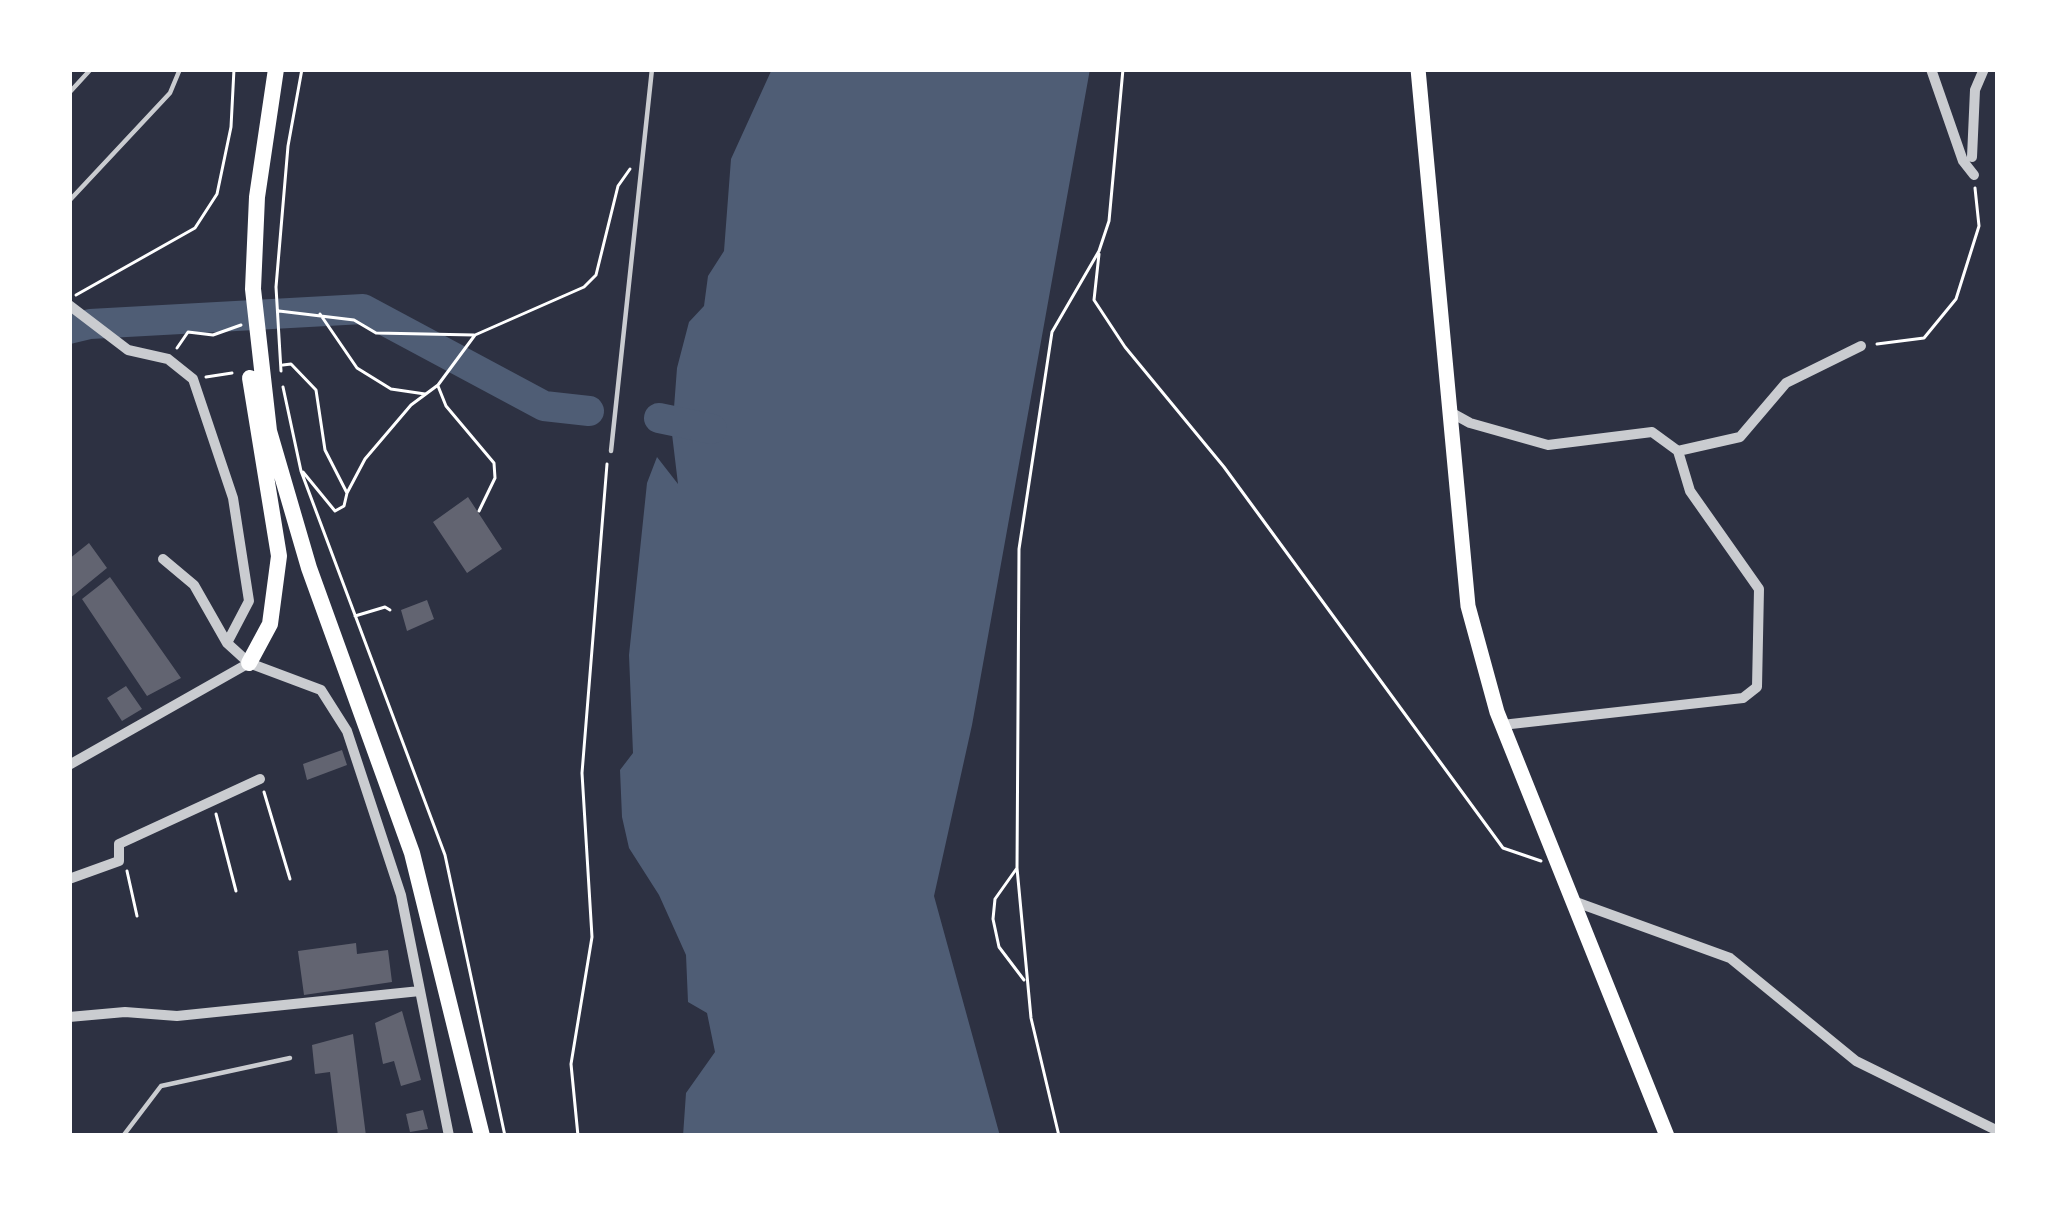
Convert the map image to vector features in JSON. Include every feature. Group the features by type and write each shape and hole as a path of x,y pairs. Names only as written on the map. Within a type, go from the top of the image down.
{"highway":[{"path":"249,663 270,624 279,556 253,289 256,197 276,69"},
{"path":"261,378 282,484 412,853 482,1136"}],"main road":[{"path":"1418,69 1468,606 1502,725 1667,1136"}],"street":[{"path":"1931,69 1963,161 1974,175"},
{"path":"1972,157 1975,90 1984,69"},
{"path":"70,304 128,350 168,359 193,379 233,498 249,601 227,643"},
{"path":"1678,451 1740,437 1786,383 1861,346"},
{"path":"1448,411 1470,423 1548,446 1652,432 1678,451 1690,491 1759,589 1757,687 1743,698 1502,725"},
{"path":"163,560 194,585 227,643 249,663 321,690 347,731 401,895 449,1136"},
{"path":"69,765 249,663"},
{"path":"69,879 119,861 119,844 260,779"},
{"path":"1572,900 1730,958 1856,1061 1998,1131"},
{"path":"69,1017 177,1016 420,992"}],"lane":[{"path":"69,93 91,69"},
{"path":"69,201 170,93 180,69"},
{"path":"611,451 652,69"},
{"path":"123,1136 161,1086 290,1058"}],"path":[{"path":"70,304 75,296 195,228 217,194 231,127 234,69"},
{"path":"302,69 288,146 276,287 281,379 299,465 445,855 506,1136"},
{"path":"1058,1136 1025,981 1016,868 1019,549 1052,332 1099,251 1109,221 1123,69"},
{"path":"268,315 287,308 354,320 376,333 476,335 584,287 596,274 618,186 643,153"},
{"path":"1861,346 1924,338 1956,299 1979,226 1974,175"},
{"path":"1099,251 1094,300 1125,347 1224,467 1503,848 1559,868"},
{"path":"320,314 357,368 391,388 426,394"},
{"path":"168,359 188,332 213,334 250,322"},
{"path":"299,465 335,512 344,506 365,459 438,385 476,335"},
{"path":"261,378 291,364 310,380 325,450 347,493"},
{"path":"193,379 232,373"},
{"path":"438,385 446,406 494,464 495,478 479,511"},
{"path":"578,1136 571,1064 592,937 582,773 604,472 611,451"},
{"path":"355,616 386,607 390,610"},
{"path":"260,779 290,879"},
{"path":"213,801 236,891"},
{"path":"119,861 132,883 137,916"},
{"path":"1016,868 995,899 993,919 999,946 1025,981"}],"water":[{"path":"772,69 1090,69 972,725 934,896 1000,1136 683,1136 686,1093 715,1052 707,1013 688,1002 686,955 659,895 629,848 622,817 620,770 633,753 629,655 647,483 657,457 678,484 672,434 677,368 689,322 704,306 708,276 724,251 731,159"}],"building":[{"path":"468,497 502,549 467,573 433,522"},
{"path":"89,543 107,568 69,599 69,559"},
{"path":"110,577 181,678 147,696 82,599"},
{"path":"427,600 434,619 407,631 401,610"},
{"path":"126,686 142,709 122,721 107,698"},
{"path":"342,750 347,765 307,780 303,764"},
{"path":"356,943 357,954 388,950 392,982 304,995 298,951"},
{"path":"402,1011 421,1080 401,1086 394,1061 383,1064 375,1023"},
{"path":"353,1034 366,1136 338,1136 330,1072 315,1074 312,1045"},
{"path":"423,1110 428,1129 410,1132 406,1114"}],"waterway":[{"path":"69,329 363,309 544,406 589,411"},
{"path":"659,418 712,429"}]}
